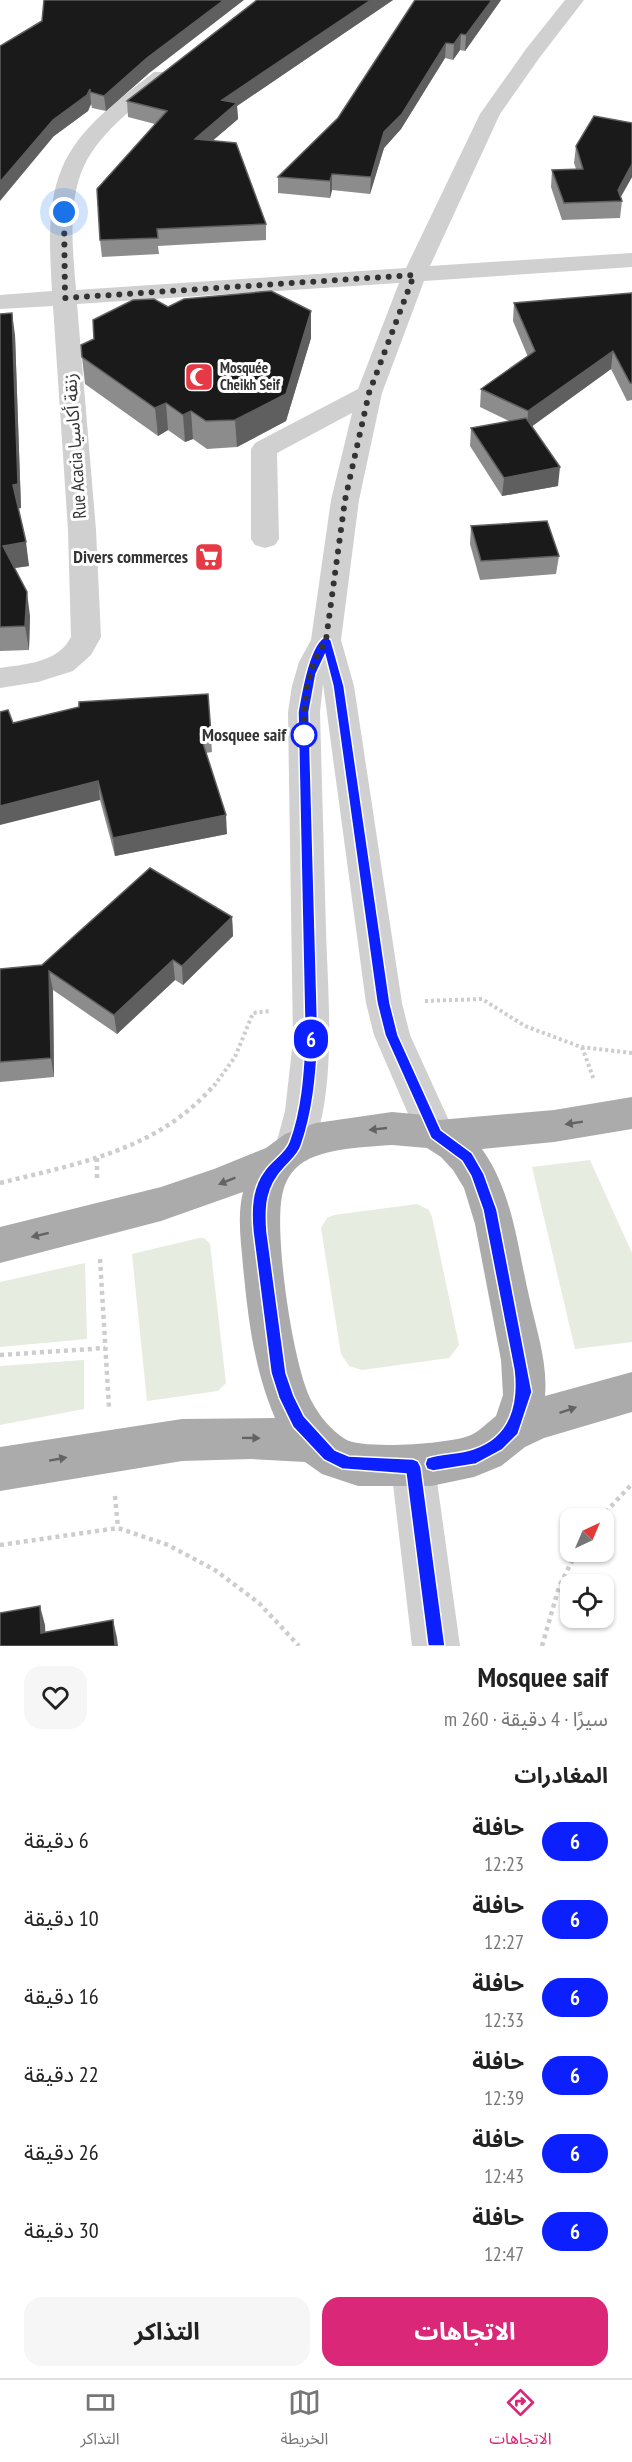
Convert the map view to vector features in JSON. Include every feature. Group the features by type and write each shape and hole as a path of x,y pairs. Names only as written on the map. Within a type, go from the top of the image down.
{"main road":[{"path":"0,1245 161,1204 223,1183 324,1137 383,1127 410,1129 438,1135 554,1126 632,1113"},
{"path":"438,1135 467,1157 477,1174 490,1210 518,1343 524,1392 513,1429"},
{"path":"288,1153 269,1175 261,1193 259,1212 279,1373 287,1398 299,1422 329,1455 348,1463 413,1467 476,1456 496,1445 513,1429 586,1404 632,1392"},
{"path":"0,1469 182,1440 251,1438 314,1441"}],"street":[{"path":"288,1153 304,1111 311,1041 304,712 309,678 326,640 345,500 369,393 414,275 490,114 533,53 575,0"},
{"name":"Rue Acacia زنقة أكاسيا","path":"0,678 39,671 65,662 79,652 86,637 65,298 63,234 65,191 72,167 90,142 115,116 173,67"},
{"path":"0,302 632,260"},
{"path":"265,539 264,449 369,393"},
{"path":"326,640 339,686 384,1003 392,1035 438,1135"},
{"path":"413,1467 436,1646"}],"path":[{"path":"97,1158 97,1221 118,1528"},
{"path":"0,1355 105,1348"},
{"path":"609,1508 632,1484"},
{"path":"0,1545 118,1528 168,1545 215,1570 259,1604 298,1646"},
{"path":"542,1646 559,1587 572,1562"}],"shaded area":[{"path":"590,1160 632,1253 632,1342 575,1349 532,1167"},
{"path":"417,1204 429,1210 432,1217 459,1345 449,1358 362,1370 349,1366 341,1354 321,1228 327,1218 334,1215"},
{"path":"204,1238 210,1244 226,1383 218,1391 147,1401 132,1254"},
{"path":"85,1263 87,1339 0,1347 0,1282"},
{"path":"84,1360 84,1409 0,1425 0,1366"}],"building":[{"path":"44,0 224,0 147,58 104,96 90,92 90,89 87,95 53,120 0,182 0,46 42,21"},
{"path":"257,0 371,0 222,100 237,103 195,139 236,143 266,224 157,229 158,238 100,240 97,189 167,111 127,101"},
{"path":"415,0 492,0 466,35 461,34 454,44 446,43 402,114 384,132 371,177 332,174 330,181 278,177 338,118"},
{"path":"594,116 632,123 632,164 618,190 622,201 564,203 552,170 583,169 576,146"},
{"name":"Mosquée Cheikh Seif","path":"271,291 311,311 286,394 235,420 206,421 191,411 183,415 166,403 155,408 82,357 81,345 94,339 93,320 133,300 154,299 168,307 184,299"},
{"path":"632,293 632,383 613,351 528,411 481,389 535,351 514,303"},
{"path":"12,313 18,484 13,485 26,542 3,546 27,592 25,626 0,627 0,314"},
{"path":"526,418 560,467 504,478 471,428"},
{"path":"547,521 559,556 481,561 471,526"},
{"path":"208,694 211,734 200,734 226,815 113,838 98,781 0,806 0,712 8,710 13,723 79,707 79,702"},
{"path":"150,868 232,917 182,966 173,960 114,1015 49,971 51,1058 0,1062 0,969 42,965"},
{"path":"40,1606 41,1633 113,1620 115,1646 0,1646 0,1613"}],"bus line":[{"name":"6","path":"433,1464 476,1456 496,1445 513,1429 524,1392 522,1370 490,1210 477,1174 467,1157 436,1134 392,1035 384,1003 339,686 326,640 310,674 304,712 311,1041 309,1076 304,1111 294,1148 281,1159 269,1175 261,1193 260,1232 279,1373 287,1398 299,1422 329,1455 348,1463 413,1467 436,1646"}],"place":[{"name":"Mosquée Cheikh Seif","path":"199,377"},
{"name":"Divers commerces","path":"209,557"},
{"name":"Mosquee saif","path":"304,735"}],"route":[{"path":"64,212 65,298 414,275 369,393 345,500 326,640 314,662 307,686 304,739 304,735"}]}
